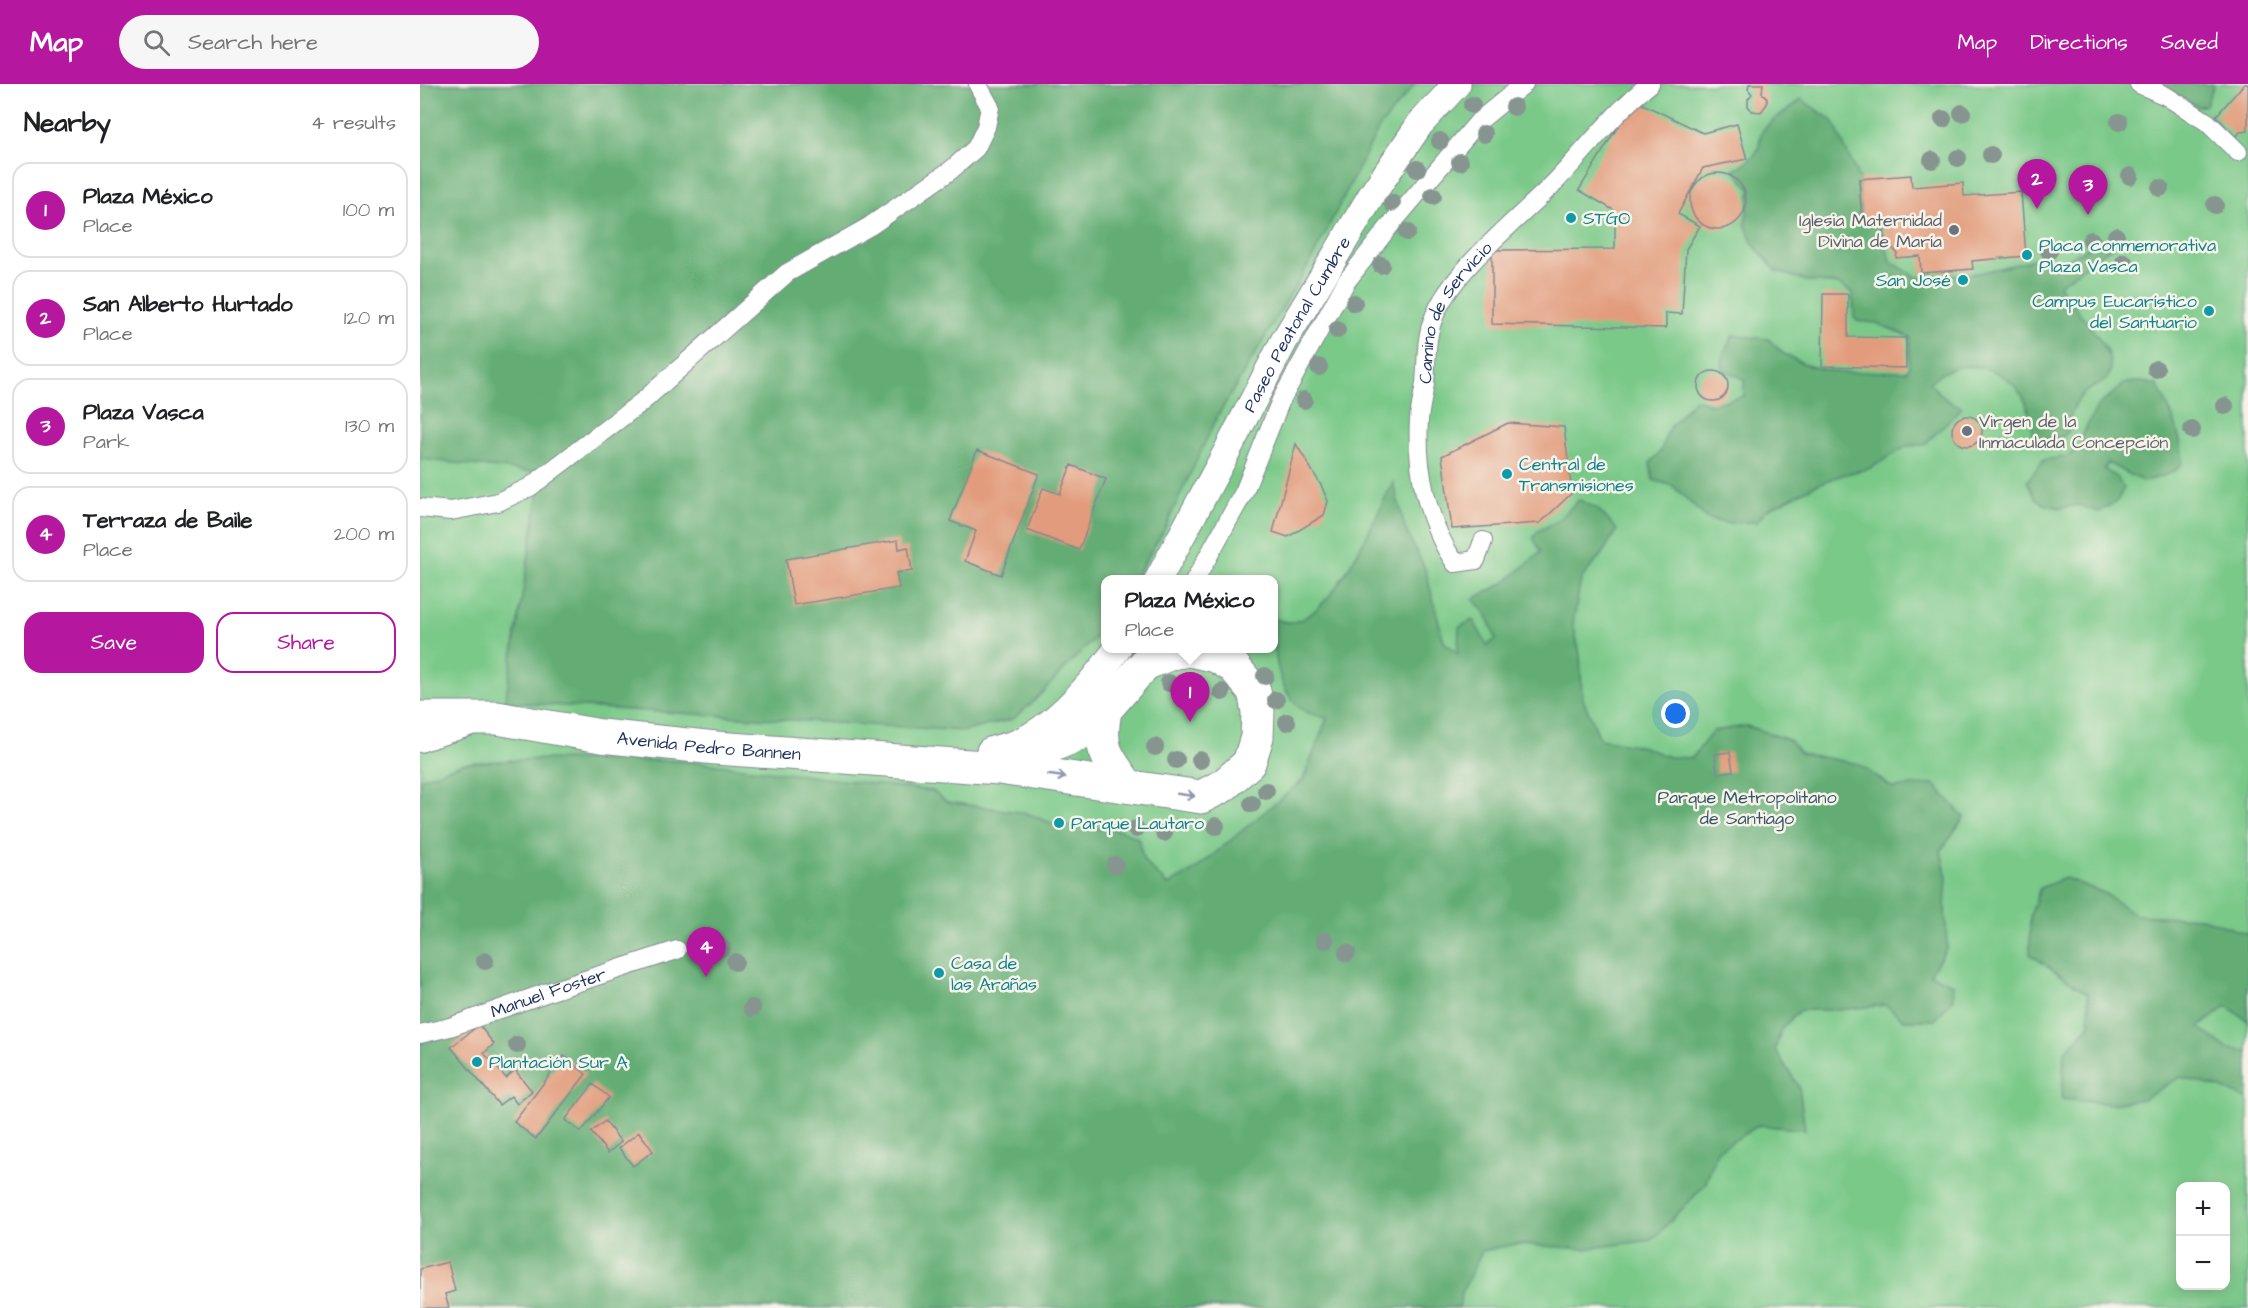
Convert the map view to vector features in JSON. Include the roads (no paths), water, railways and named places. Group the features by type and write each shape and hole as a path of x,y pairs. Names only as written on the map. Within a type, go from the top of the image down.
{"street":[{"name":"Paseo Peatonal Cumbre","path":"1160,575 1284,341 1373,193 1420,124 1457,84"},
{"name":"Avenida Pedro Bannen","path":"994,760 1077,735 1105,710 1139,654 1172,653"},
{"name":"Avenida Pedro Bannen","path":"420,718 496,718 601,736 716,748 994,760 1128,786 1201,797 1223,786 1249,763 1257,737 1258,712 1254,691 1234,667 1216,656 1202,653"},
{"path":"994,760 1054,719 1091,685 1139,654"},
{"path":"1105,710 1101,732 1106,755 1128,786"}],"lane":[{"path":"1197,575 1244,492 1281,400 1346,282 1388,228 1479,121 1524,84"},
{"name":"Camino de Servicio","path":"1483,541 1476,560 1455,563 1447,551 1431,512 1419,472 1419,420 1424,388 1427,338 1434,315 1453,285 1473,260 1546,192 1590,146 1627,102 1650,84"},
{"path":"2139,84 2166,96 2207,122 2238,152"},
{"path":"420,508 451,511 498,502 530,487 643,401 787,273 870,226 951,170 976,148 986,127 990,106 978,85"},
{"path":"420,743 496,718"},
{"name":"Manuel Foster","path":"420,1034 450,1027 677,950"}],"place":[{"name":"San Alberto Hurtado","path":"2037,209"},
{"name":"Plaza Vasca","path":"2088,215"},
{"name":"STGO","path":"1571,218"},
{"name":"Iglesia Maternidad Divina de María","path":"1954,230"},
{"name":"Placa conmemorativa Plaza Vasca","path":"2027,255"},
{"name":"San José","path":"1963,280"},
{"name":"Campus Eucarístico del Santuario","path":"2209,311"},
{"name":"Virgen de la Inmaculada Concepción","path":"1967,431"},
{"name":"Central de Transmisiones","path":"1507,474"},
{"name":"Plaza México","path":"1190,722"},
{"name":"Parque Lautaro","path":"1059,823"},
{"name":"Casa de las Arañas","path":"939,973"},
{"name":"Terraza de Baile","path":"706,977"},
{"name":"Plantación Sur A","path":"477,1062"}],"park label":[{"name":"Parque Metropolitano de Santiago","path":"1747,807"}]}
